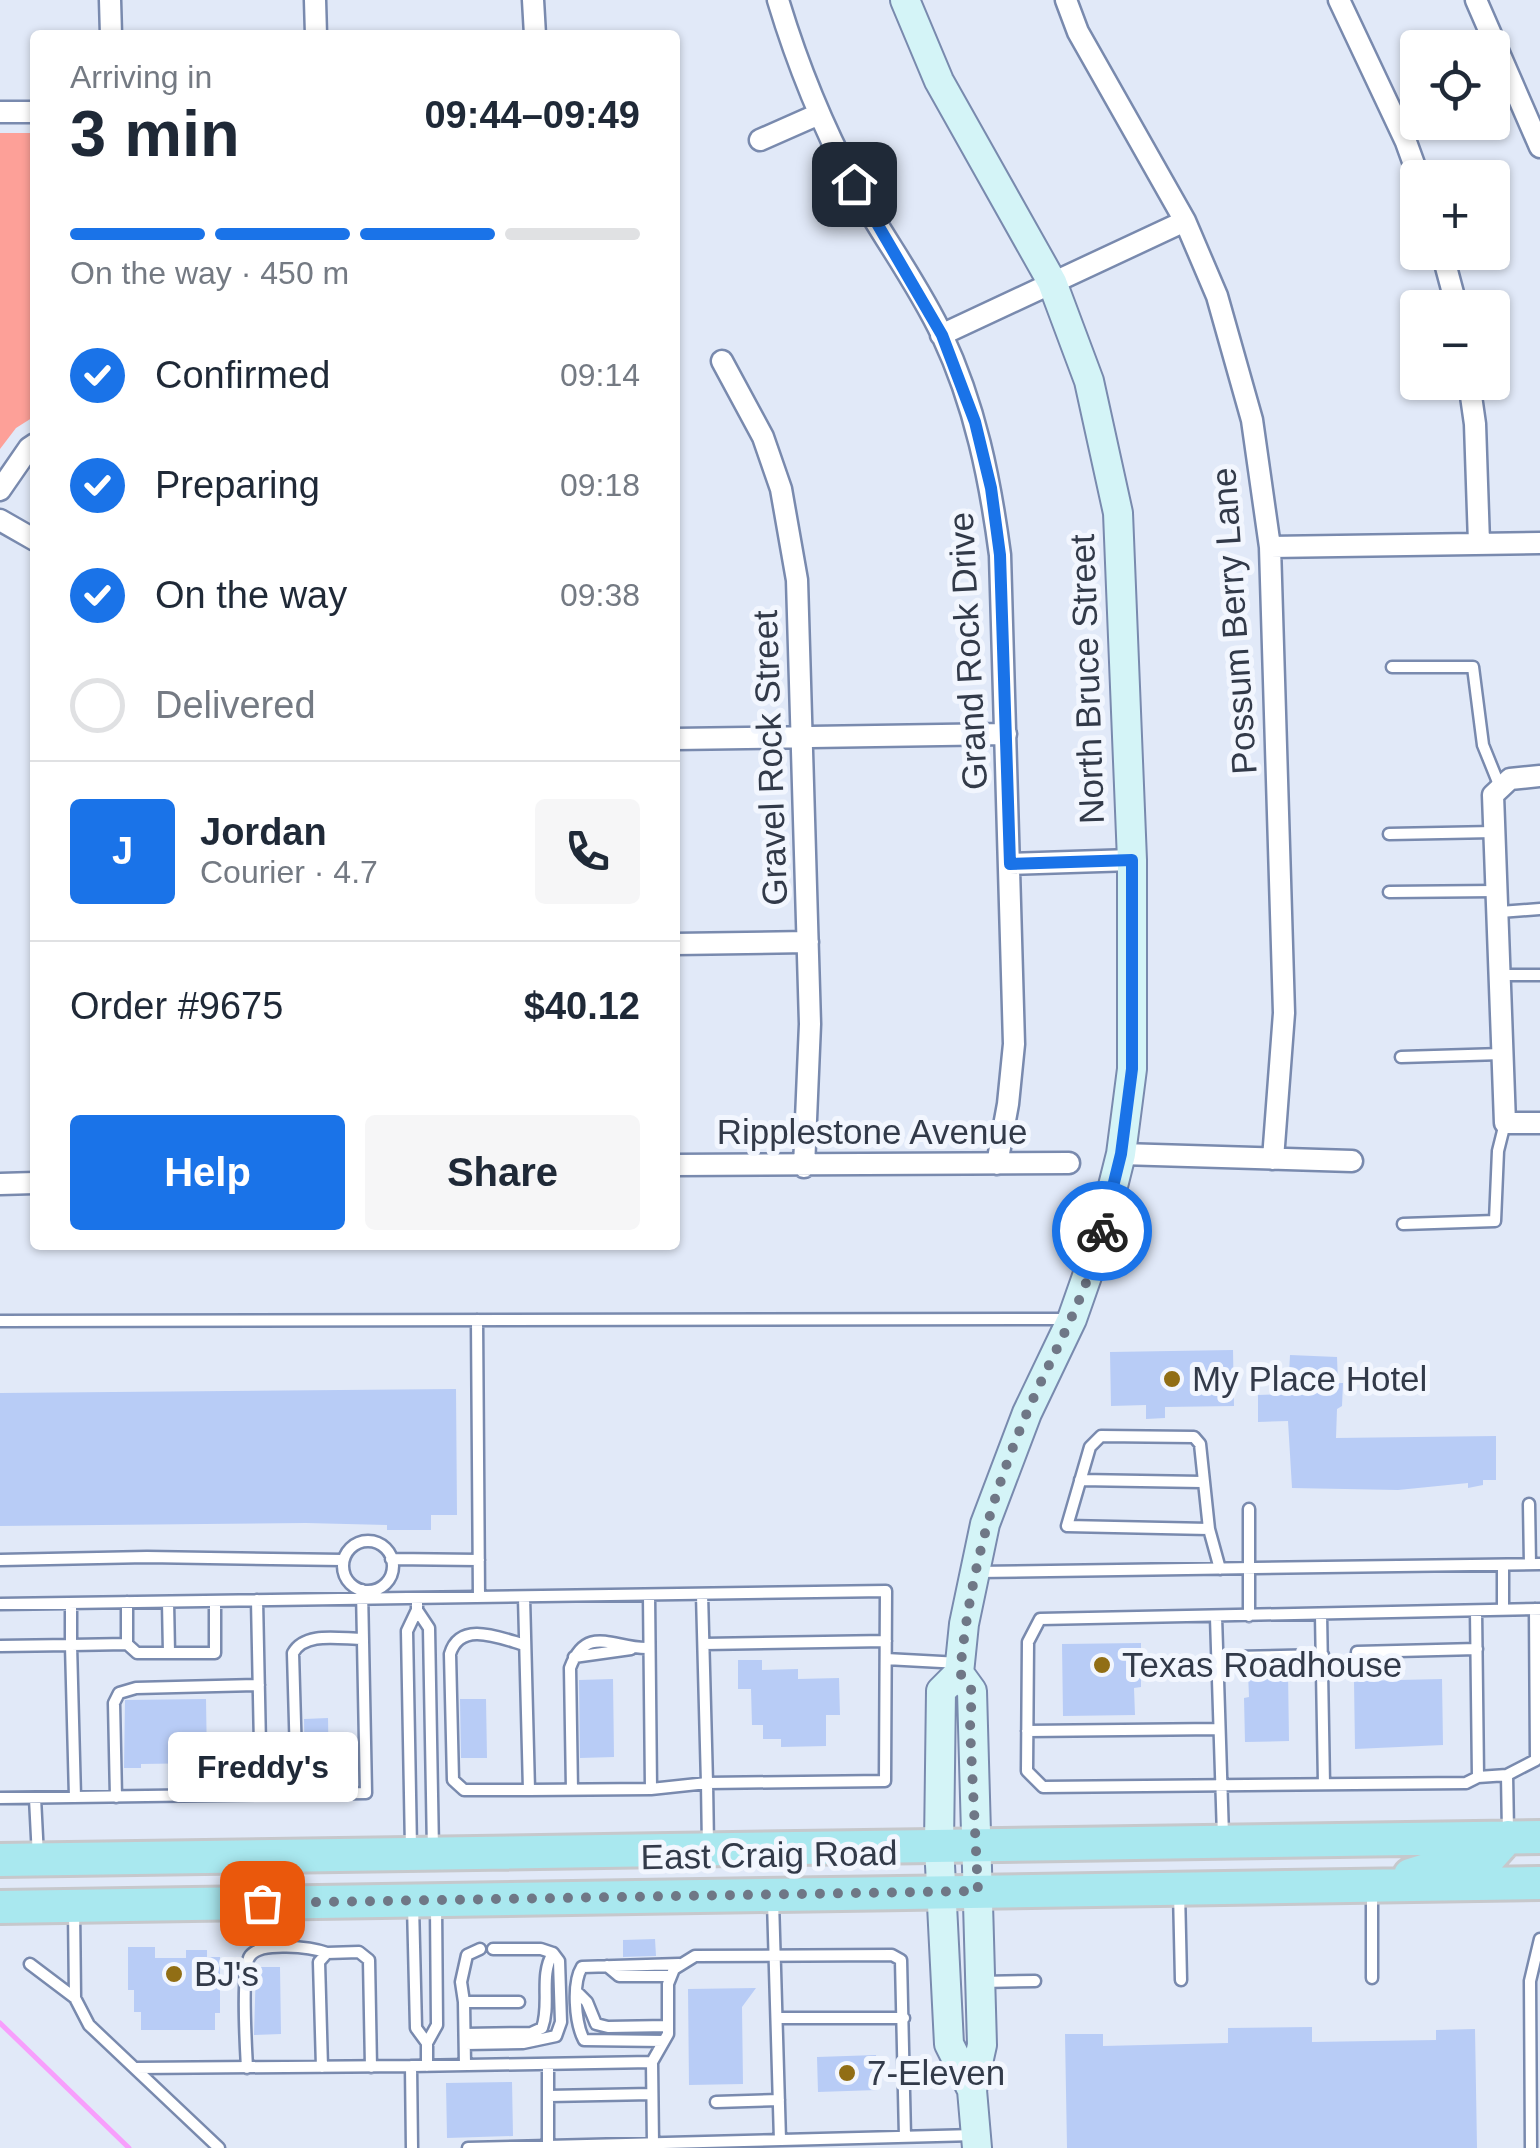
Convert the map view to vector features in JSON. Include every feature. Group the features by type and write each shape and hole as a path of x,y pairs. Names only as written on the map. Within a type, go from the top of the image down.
{"main road":[{"name":"East Craig Road","path":"0,1860 1524,1837"},
{"path":"1372,1887 1452,1862 1480,1861 1524,1837"},
{"path":"422,1854 424,1900"},
{"name":"East Craig Road","path":"0,1907 1540,1884"}],"street":[{"path":"110,0 111,30"},
{"path":"314,0 316,30"},
{"path":"533,0 535,30"},
{"name":"Grand Rock Drive","path":"778,0 819,114 854,184 942,335 975,422 991,488 1000,555 1014,1044 997,1164"},
{"name":"North Bruce Street","path":"905,0 940,81 1052,282 1089,380 1118,513 1132,860 1132,1069 1121,1154 1100,1242 1072,1319 1027,1413 985,1524 960,1668 942,1692 940,1845 950,2044 972,2090"},
{"name":"Possum Berry Lane","path":"1066,0 1078,32 1186,221 1217,296 1252,420 1270,546 1284,1014 1273,1159"},
{"path":"1339,0 1412,160"},
{"path":"1476,0 1540,148"},
{"path":"0,112 30,112"},
{"path":"760,140 819,114"},
{"path":"942,335 1186,221"},
{"name":"Gravel Rock Street","path":"722,361 764,437 781,489 797,580 810,1024 804,1167"},
{"path":"1473,400 1479,543"},
{"path":"0,490 30,447"},
{"path":"0,520 30,537"},
{"path":"1270,546 1540,543"},
{"path":"680,739 1006,734"},
{"path":"1540,776 1510,779 1493,795 1505,1123 1540,1124"},
{"path":"1010,864 1132,860"},
{"path":"680,944 808,942"},
{"path":"1121,1154 1352,1160"},
{"name":"Ripplestone Avenue","path":"680,1166 1069,1163"},
{"path":"0,1184 30,1183"},
{"name":"North Bruce Street","path":"960,1668 972,1691 978,1891 982,2045 972,2090"},
{"path":"972,2090 976,2141"}],"lane":[{"path":"1392,667 1473,666 1483,744 1501,788"},
{"path":"1389,834 1495,832"},
{"path":"1389,892 1498,901 1540,909"},
{"path":"1499,975 1540,975"},
{"path":"1401,1057 1502,1054"},
{"path":"1402,1224 1495,1222 1498,1151 1505,1123"},
{"path":"0,1321 1072,1319"},
{"path":"476,1320 479,1598"},
{"path":"1209,1529 1066,1526 1090,1447 1101,1436 1194,1437 1200,1444 1209,1529 1220,1569"},
{"path":"1080,1480 1202,1482"},
{"path":"975,1572 1535,1564 1529,1504"},
{"path":"1249,1509 1249,1616"},
{"path":"0,1798 366,1792 362,1595 347,1580 343,1560 349,1549 363,1541 379,1544 391,1559 392,1572 384,1585 362,1595"},
{"path":"391,1559 479,1560"},
{"path":"0,1560 343,1560"},
{"path":"1503,1565 1503,1610"},
{"path":"0,1604 362,1595 417,1604 479,1598 886,1592 886,1781 706,1783 652,1789 464,1790 453,1780 453,1642 464,1634 484,1634 525,1644"},
{"path":"702,1594 708,1849"},
{"path":"649,1596 652,1789"},
{"path":"524,1597 529,1790"},
{"path":"257,1600 261,1794"},
{"path":"0,1646 127,1644 137,1653 214,1653 214,1601"},
{"path":"126,1602 127,1644"},
{"path":"168,1602 169,1653"},
{"path":"71,1603 74,1797"},
{"path":"417,1604 430,1628 422,1854"},
{"path":"417,1604 407,1631 422,1854"},
{"path":"1538,1609 1538,1760 1507,1776 1478,1777 1466,1783 1043,1786 1027,1771 1028,1642 1040,1620 1503,1610 1538,1609"},
{"path":"1476,1611 1478,1777"},
{"path":"1321,1614 1324,1784"},
{"path":"1216,1617 1223,1841"},
{"path":"297,1794 293,1653 307,1639 363,1638"},
{"path":"572,1790 570,1668 574,1658 580,1648 592,1641 612,1641 632,1649 650,1648"},
{"path":"704,1644 886,1641"},
{"path":"1357,1652 1477,1649"},
{"path":"1235,1656 1323,1655"},
{"path":"886,1659 960,1668"},
{"path":"116,1797 114,1703 119,1692 136,1688 259,1685"},
{"path":"1027,1731 1218,1728"},
{"path":"1507,1776 1524,1837"},
{"path":"35,1798 38,1859"},
{"path":"1540,1884 1540,1894"},
{"path":"1372,1887 1372,1978"},
{"path":"1179,1889 1181,1980"},
{"path":"773,1894 780,2140"},
{"path":"424,1900 416,2028 426,2044 427,2066"},
{"path":"424,1900 438,2025 426,2044"},
{"path":"74,1906 75,1998"},
{"path":"1531,2148 1530,1981 1540,1940"},
{"path":"247,2068 246,1962 258,1949 292,1947 310,1947 327,1953 359,1952 369,1960 370,2066"},
{"path":"465,2065 462,1965 467,1954 480,1948"},
{"path":"465,2039 522,2043 556,2036 561,2022 559,1961 553,1953 541,1948 493,1948"},
{"path":"322,2067 319,1962 327,1953"},
{"path":"664,2041 584,2040 579,2030 577,1975 582,1967 679,1964 695,1956 892,1955 900,1960 906,2137"},
{"path":"30,1964 75,1998 89,2025 220,2148"},
{"path":"653,2144 652,2062 664,2041 671,1976 679,1964"},
{"path":"606,1966 619,1976 671,1976"},
{"path":"980,1982 1035,1981"},
{"path":"578,1993 587,2002 596,2024 668,2026"},
{"path":"464,2002 520,2002"},
{"path":"776,2018 904,2018"},
{"path":"135,2068 652,2062"},
{"path":"548,2064 548,2146"},
{"path":"411,2066 412,2148"},
{"path":"548,2096 652,2094"},
{"path":"716,2102 779,2100"},
{"path":"468,2148 906,2137 976,2141"}],"shaded area":[{"path":"0,133 30,133 30,419 16,428 0,449"}],"building":[{"name":"My Place Hotel","path":"1233,1350 1234,1406 1165,1407 1165,1418 1146,1419 1146,1405 1111,1406 1110,1352"},
{"path":"1290,1355 1337,1357 1338,1383 1343,1383 1336,1438 1496,1436 1496,1480 1483,1480 1483,1485 1468,1488 1468,1483 1398,1490 1292,1488 1288,1421 1258,1422 1258,1395 1288,1394"},
{"path":"456,1389 457,1515 431,1515 431,1530 306,1523 0,1526 0,1393"},
{"name":"Texas Roadhouse","path":"1141,1643 1141,1687 1134,1688 1135,1715 1063,1716 1062,1644"},
{"path":"738,1660 762,1660 762,1670 798,1669 798,1679 839,1678 840,1715 826,1715 826,1746 781,1747 781,1739 763,1739 763,1725 752,1725 751,1689 738,1689"},
{"path":"1288,1671 1289,1741 1245,1742 1248,1672"},
{"path":"613,1679 614,1757 580,1758 579,1680"},
{"path":"1442,1679 1443,1745 1355,1749 1354,1681"},
{"path":"206,1699 207,1763 124,1768 125,1700"},
{"path":"460,1699 486,1699 487,1758 461,1758"},
{"path":"328,1718 329,1776 305,1776 304,1719"},
{"path":"655,1939 656,1956 623,1957 623,1940"},
{"name":"BJ's","path":"128,1947 155,1947 155,1958 186,1958 186,1950 207,1950 207,1957 220,1957 220,2013 215,2013 215,2030 141,2030 141,2012 134,2012 134,1990 128,1990"},
{"path":"256,1967 280,1967 281,2034 254,2035"},
{"path":"756,1988 742,2007 743,2084 689,2085 688,1989"},
{"path":"1312,2027 1312,2042 1436,2040 1436,2030 1475,2029 1477,2148 1067,2148 1065,2034 1103,2034 1103,2046 1228,2043 1228,2028"},
{"name":"7-Eleven","path":"876,2055 877,2090 818,2092 817,2057"},
{"path":"512,2082 513,2136 447,2138 446,2083"}],"waterway":[{"path":"0,2023 129,2148"}],"way so far":[{"path":"262,1903 978,1891 970,1728 972,1691 960,1673 964,1624 985,1524 1027,1413 1072,1319 1102,1231"}],"place":[{"name":"My Place Hotel","path":"1172,1379"},
{"name":"Texas Roadhouse","path":"1102,1665"},
{"name":"Freddy's","path":"262,1903"},
{"name":"BJ's","path":"174,1974"},
{"name":"7-Eleven","path":"847,2073"}],"route":[{"path":"854,184 942,335 975,422 991,488 1000,555 1010,864 1132,860 1132,1069 1121,1154 1102,1231"}]}
